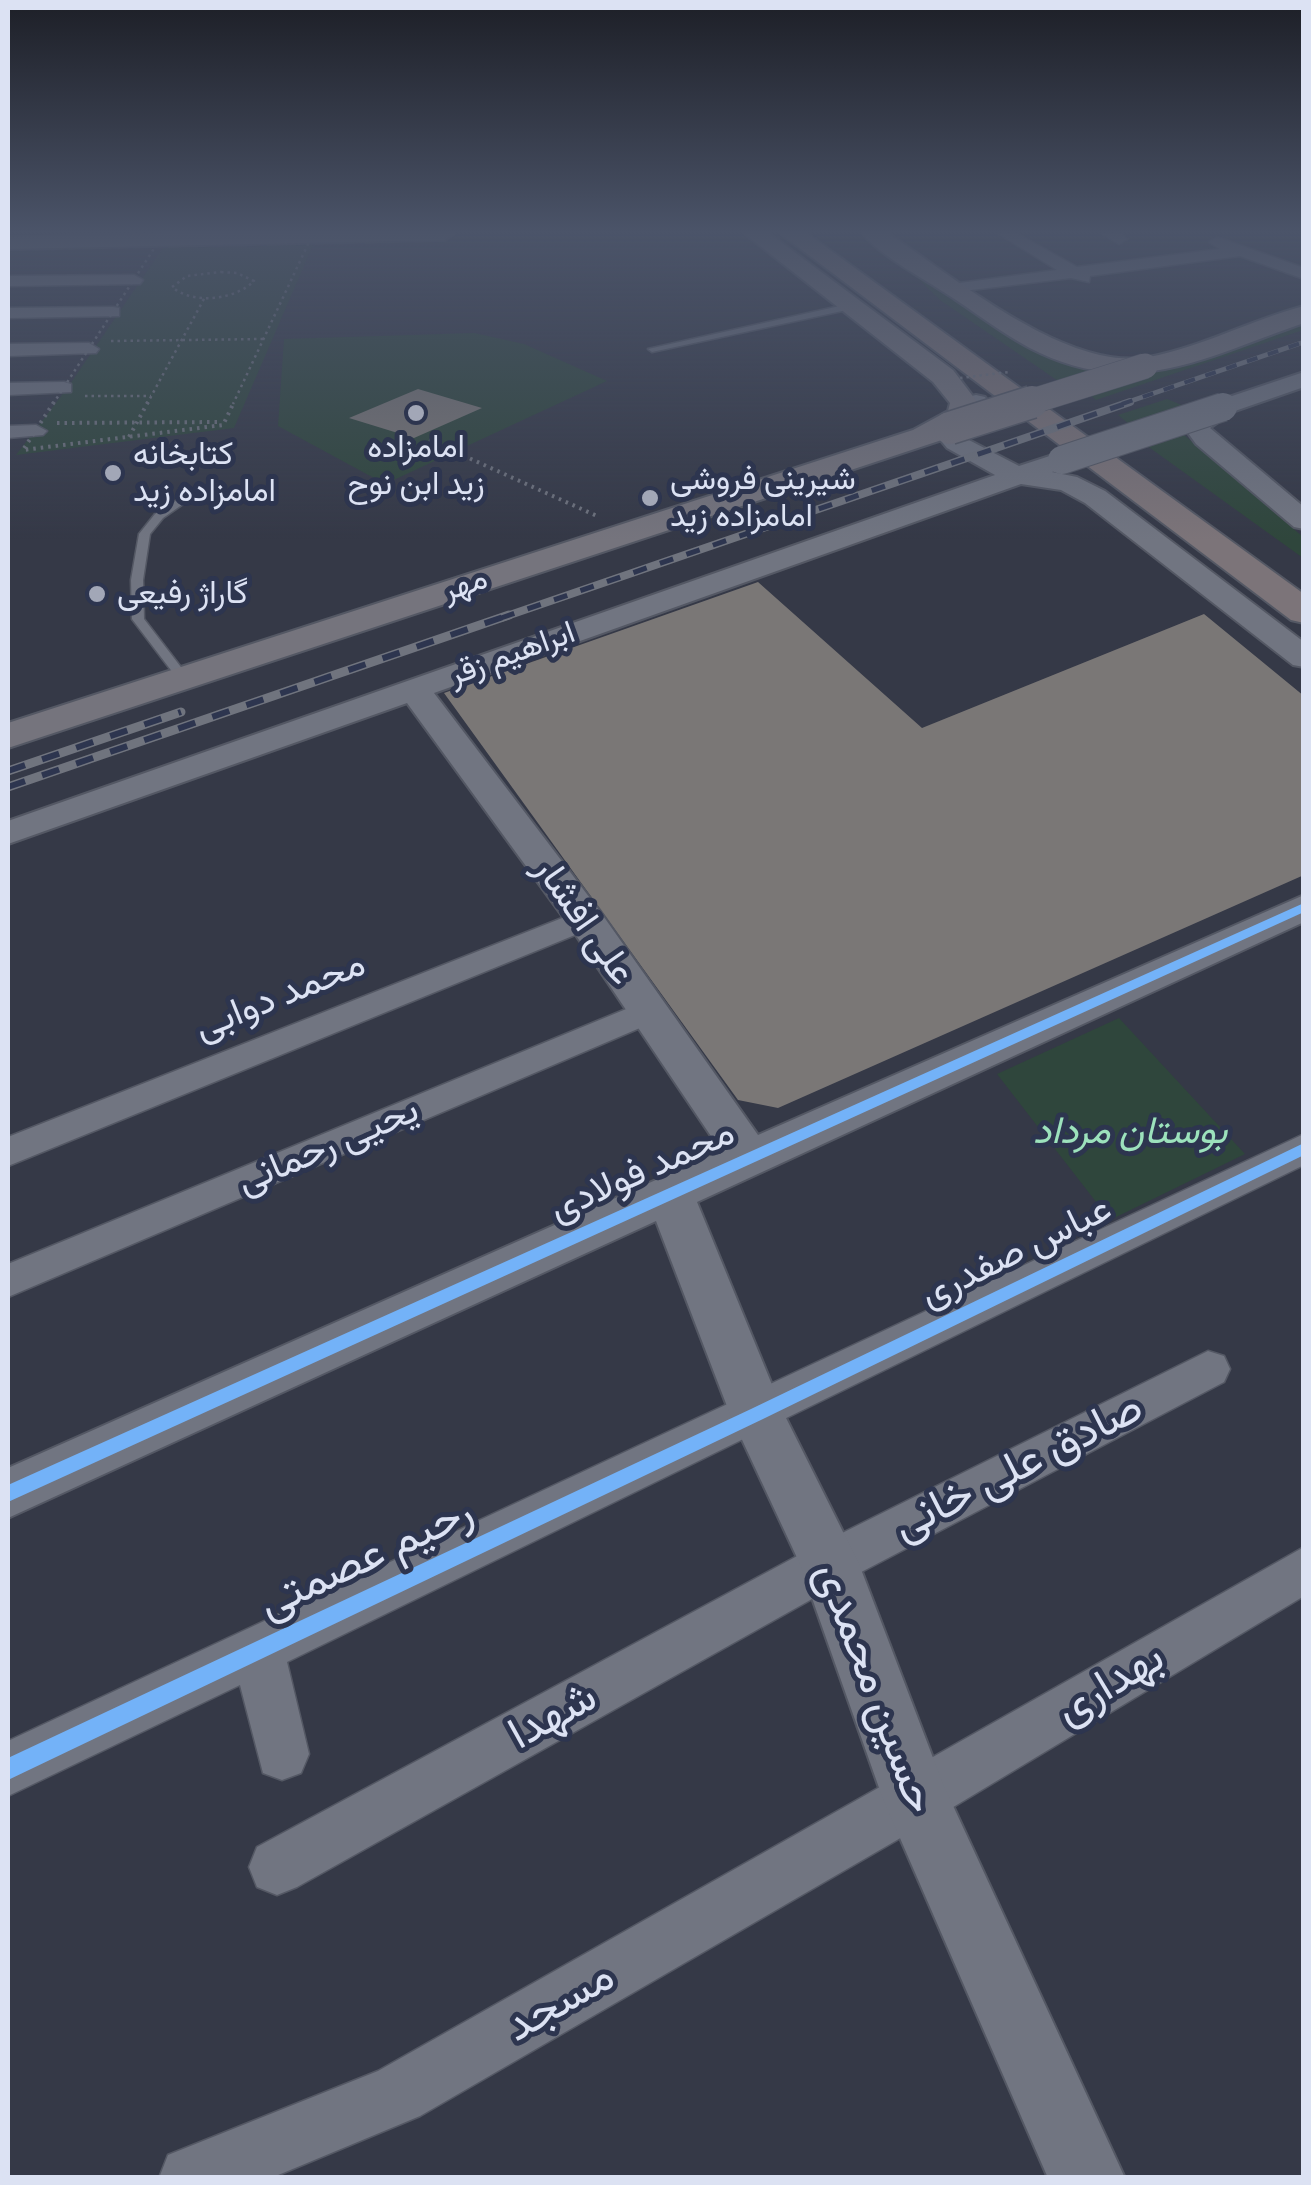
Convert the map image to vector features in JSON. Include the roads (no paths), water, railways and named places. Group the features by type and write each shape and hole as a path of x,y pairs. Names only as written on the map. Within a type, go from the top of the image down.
{"highway":[{"path":"932,336 1304,612"},
{"path":"994,336 1226,517"}],"main road":[{"path":"889,336 955,390 964,402 962,415 924,436"},
{"path":"1034,336 1050,348 1095,363 1145,366"},
{"name":"مهر","path":"8,736 629,530 1237,336"}],"street":[{"path":"8,350 92,345"},
{"name":"ابراهیم زقر","path":"8,834 1016,475 1304,379"},
{"path":"8,389 61,392"},
{"path":"955,390 968,394 982,410 952,437 1016,475 1068,483 1095,497 1304,658"},
{"path":"1223,408 1198,422 1200,433 1304,521"},
{"path":"8,432 38,427"},
{"name":"علی افشار","path":"414,689 585,918 750,1158"},
{"name":"محمد فولادی","path":"8,1494 1304,907"},
{"name":"محمد دوابی","path":"8,1152 585,918"},
{"name":"یحیی رحمانی","path":"8,1281 648,1012"},
{"name":"عباس صفدری","path":"756,1414 1304,1148"},
{"name":"حسین محمدی","path":"670,1194 756,1414 829,1564 916,1800 1088,2178"},
{"name":"صادق علی خانی","path":"829,1564 1208,1369"},
{"name":"رحیم عصمتی","path":"8,1769 756,1414"},
{"name":"شهدا","path":"277,1867 829,1564"},
{"name":"بهداری","path":"916,1800 1304,1568"},
{"path":"258,1650 282,1754"},
{"name":"مسجد","path":"192,2178 398,2094 916,1800"}],"lane":[{"path":"652,349 713,336"},
{"path":"181,502 159,516 146,534 137,580 138,619 184,679"}],"railway":[{"path":"1122,404 1304,342"},
{"path":"501,618 1130,402"},
{"path":"8,787 509,615"},
{"path":"8,771 181,712"}],"place":[{"name":"امامزاده زید ابن نوح","path":"416,413"},
{"name":"کتابخانه امامزاده زید","path":"113,473"},
{"name":"شیرینی فروشی امامزاده زید","path":"650,498"},
{"name":"گاراژ رفیعی","path":"97,594"}],"park label":[{"name":"بوستان مرداد","path":"1130,1132"}]}
